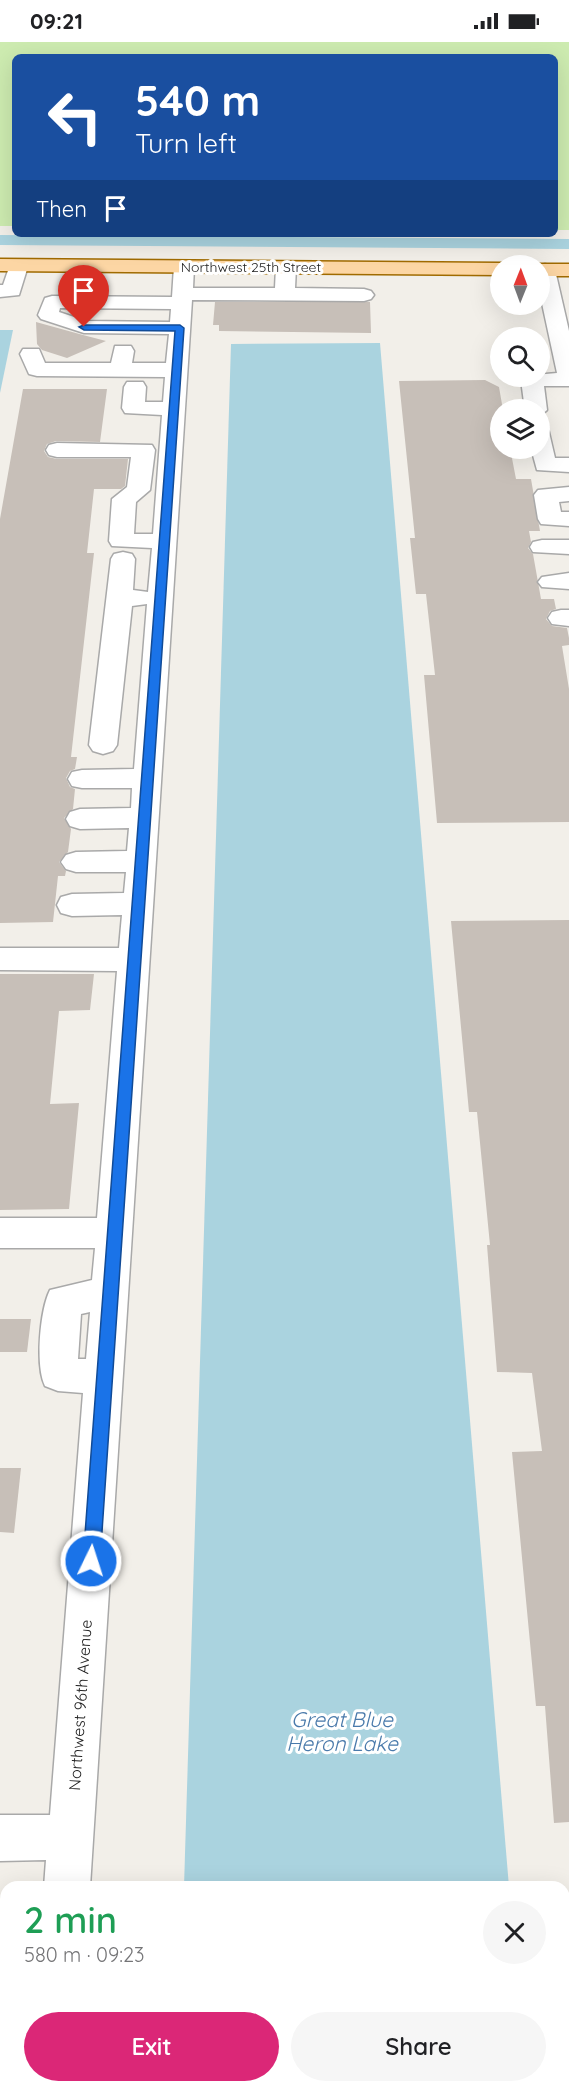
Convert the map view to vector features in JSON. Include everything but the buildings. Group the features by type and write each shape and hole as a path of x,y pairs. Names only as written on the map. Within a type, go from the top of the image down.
{"main road":[{"name":"Northwest 25th Street","path":"9,265 182,298 286,267 490,269"},
{"path":"550,270 569,270"}],"street":[{"path":"0,291 12,291 9,265"},
{"path":"285,294 286,267"},
{"path":"535,399 532,380 569,379 559,293 550,280"},
{"path":"176,370 123,349 84,327 48,315 52,302 285,294 364,295"},
{"path":"31,354 37,369 123,349 182,298"},
{"name":"Northwest 96th Avenue","path":"67,1881 116,1233 132,960 149,778 172,409 182,298"},
{"path":"133,408 172,409"},
{"path":"57,450 144,450 138,490 124,499 121,541 163,541"},
{"path":"544,459 545,465 569,465"},
{"path":"569,494 546,495 550,519 569,519"},
{"path":"542,547 569,546"},
{"path":"103,745 123,559"},
{"path":"120,598 160,599"},
{"path":"109,698 154,702"},
{"path":"82,779 149,778"},
{"path":"80,819 145,818"},
{"path":"76,862 141,861"},
{"path":"72,905 138,904"},
{"path":"0,959 132,960"},
{"path":"0,1233 116,1233"},
{"path":"105,1378 58,1374 63,1301 111,1293"},
{"path":"0,1838 71,1837"}],"green space":[{"path":"0,42 569,42 569,230 558,230 558,54 12,54 12,226 0,226"}],"water":[{"path":"0,330 13,330 0,393"},
{"name":"Great Blue Heron Lake","path":"380,343 508,1881 184,1881 231,344"}],"waterway":[{"path":"0,240 569,244"}],"route":[{"path":"84,327 180,328 172,409 149,778 132,960 113,1273 91,1561"}]}
